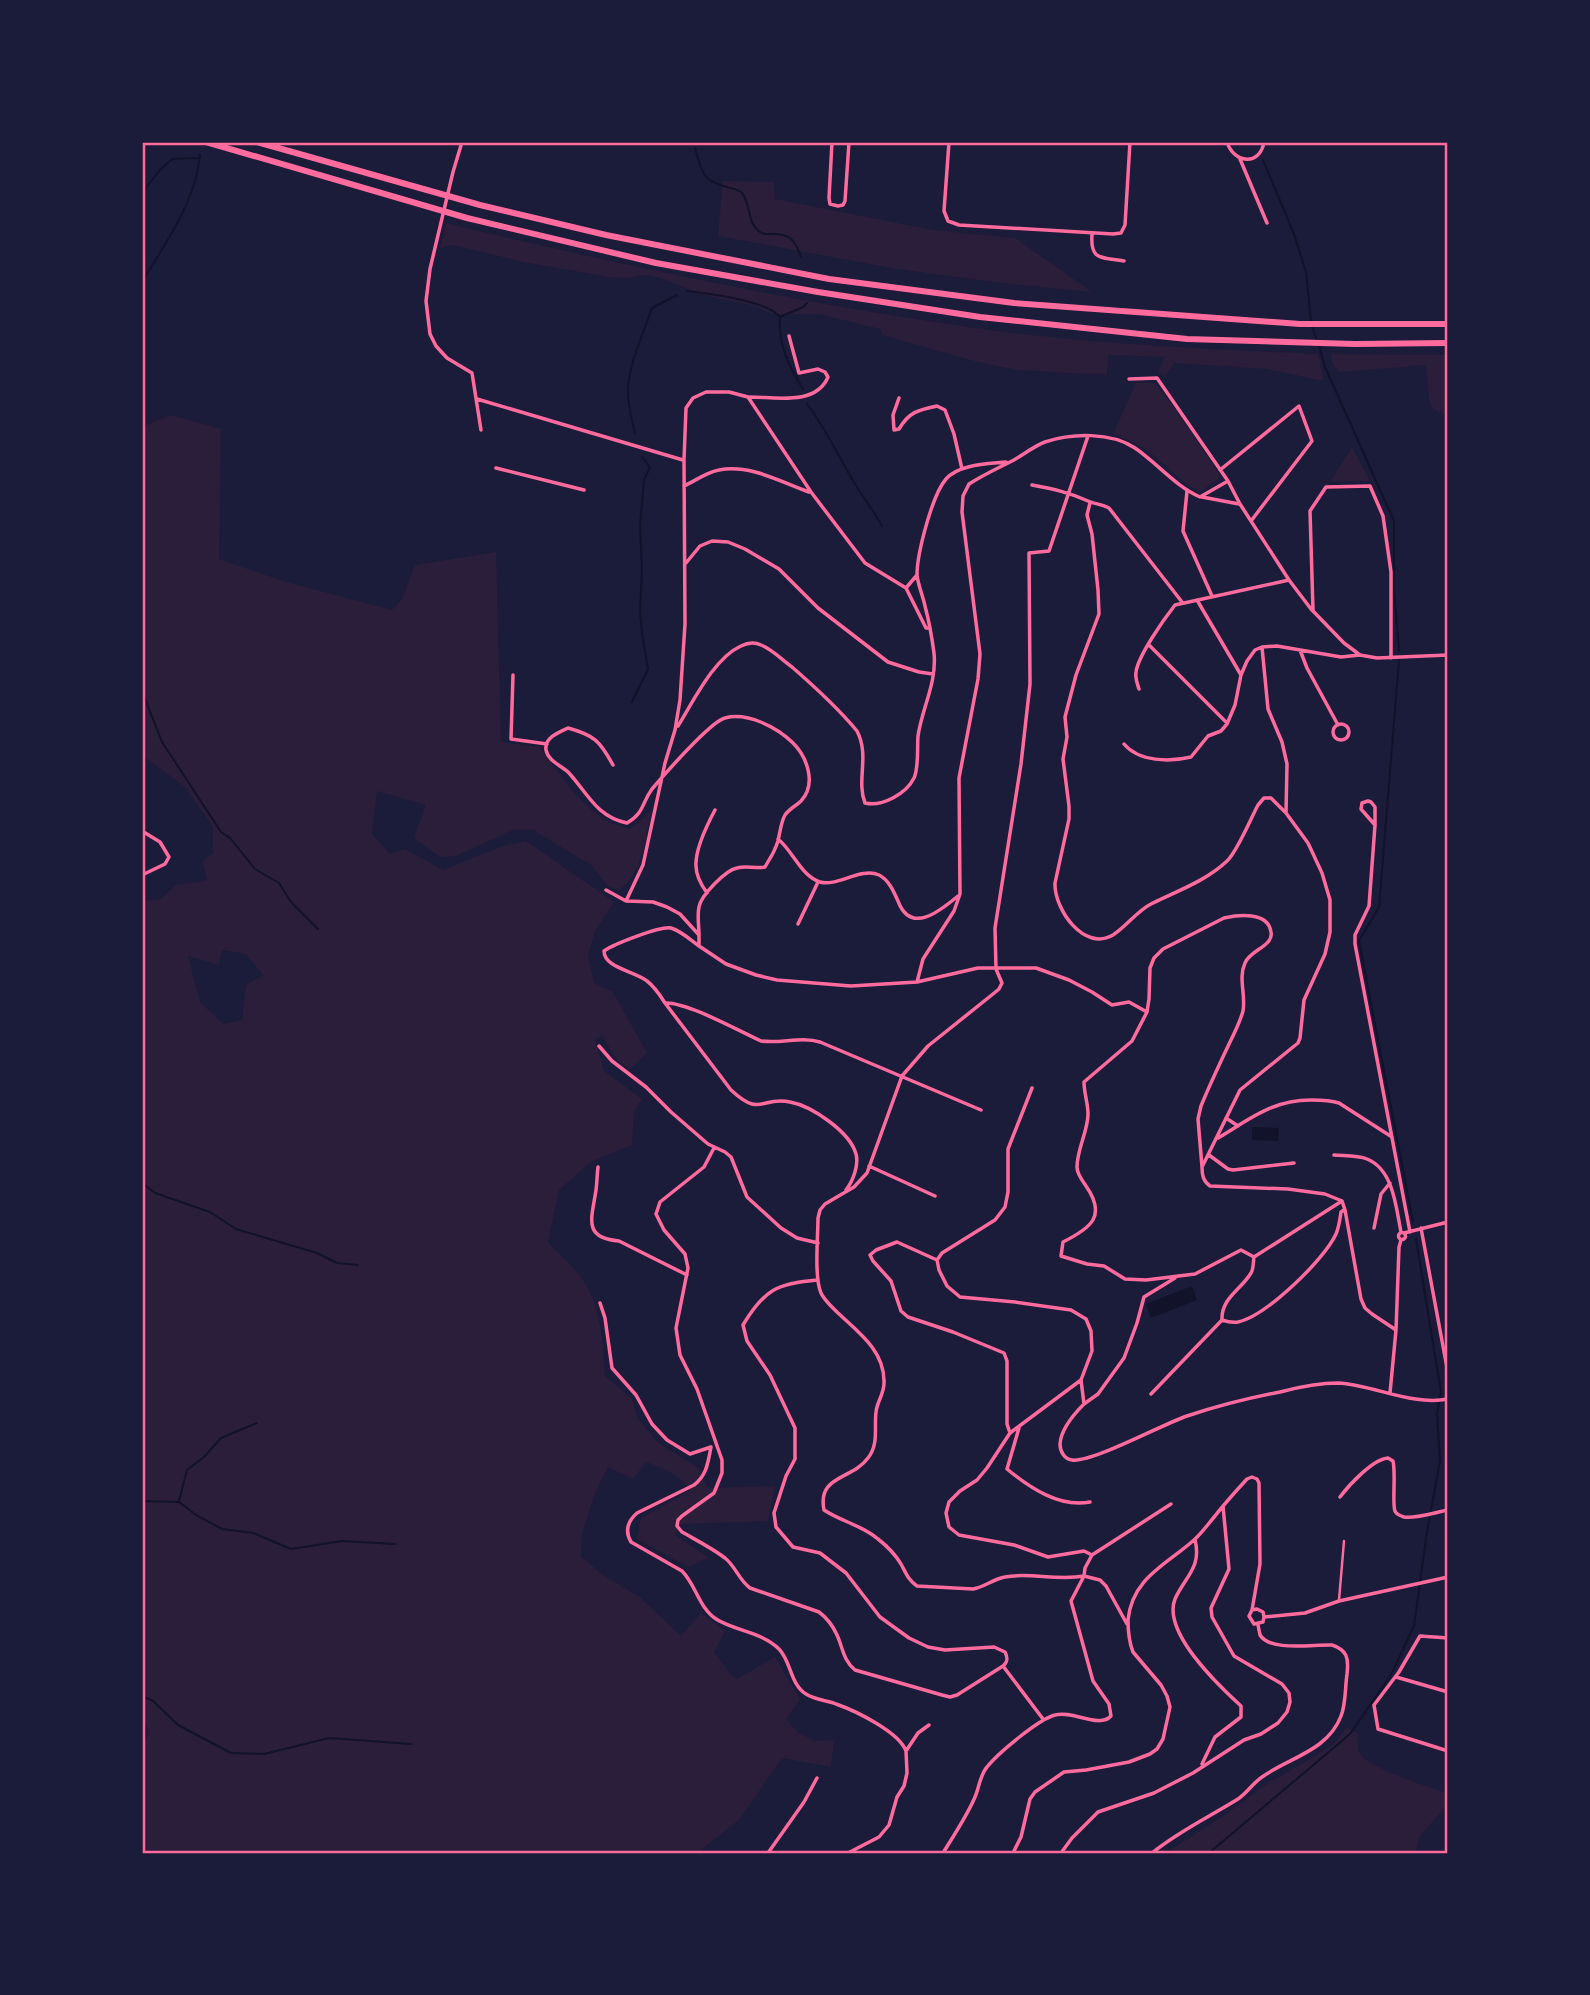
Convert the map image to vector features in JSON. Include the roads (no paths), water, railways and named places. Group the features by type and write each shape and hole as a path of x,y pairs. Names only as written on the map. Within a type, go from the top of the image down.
{"highway":[{"path":"206,142 467,218 656,263 818,292 981,317 1187,339 1355,344 1448,343"},
{"path":"257,142 480,205 594,232 829,279 1014,303 1300,324 1448,324"}],"street":[{"path":"462,142 430,269 426,301 430,334 436,346 442,354 472,373 481,430"},
{"path":"832,142 829,198 830,204 838,206 845,201 849,142"},
{"path":"949,142 944,211 948,221 959,225 1092,234 1121,233 1125,225 1130,142"},
{"path":"1227,142 1230,150 1240,159 1266,223"},
{"path":"1240,159 1250,159 1257,155 1264,142"},
{"path":"1092,234 1093,254 1124,261"},
{"path":"626,901 643,865 680,700 684,637 686,408 693,398 706,392 729,392 748,397 805,397 818,390 828,377 818,369 799,373 789,336"},
{"path":"1129,379 1157,378 1228,481 1289,580 1313,611 1344,643 1360,655"},
{"path":"748,397 811,492 865,563 906,588 926,628 929,628"},
{"path":"899,398 893,415 894,430 899,429 907,415 937,406 945,410 962,469"},
{"path":"477,399 684,460"},
{"path":"1220,470 1298,406 1312,441 1251,521"},
{"path":"1088,436 1049,551 1029,553 1030,684 1021,764 995,928 996,970 1002,983 999,989 928,1046 902,1076 867,1172 854,1187 831,1200 820,1210 818,1280 821,1294 870,1343 885,1378 876,1413 876,1441 869,1457 859,1468 828,1486 822,1497 824,1510 838,1519 867,1530 891,1550 910,1582 917,1586 973,1589 1005,1577 1069,1579 1084,1576 1100,1580 1106,1586 1128,1626"},
{"path":"917,982 923,959 954,911 960,894 960,778 980,654 962,512 963,496 969,484 1044,443 1088,436 1112,438 1132,446 1187,491 1200,497 1240,504"},
{"path":"675,730 707,679 730,653 742,645 762,645 815,687 858,731 864,755 862,796 865,803 873,805 908,788 915,776 919,734 933,682 934,656 917,575 925,527 947,478 962,469 1012,461"},
{"path":"496,468 584,490"},
{"path":"684,486 718,470 738,469 765,474 811,492"},
{"path":"1200,497 1228,481"},
{"path":"1032,485 1068,492 1090,503 1095,502 1109,508 1151,559 1182,603"},
{"path":"1313,611 1311,507 1326,486 1370,486 1383,516 1391,572 1391,658"},
{"path":"1187,491 1183,531 1212,596"},
{"path":"1090,503 1087,514 1092,534 1099,614 1076,675 1065,718 1067,737 1063,759 1069,820 1055,883 1055,893 1063,912 1082,933 1093,937 1112,936 1147,906 1203,879 1229,860 1258,804 1264,798 1271,798 1286,813 1308,843 1322,873 1330,900 1330,932 1325,954 1304,1000 1298,1043 1240,1090 1202,1167"},
{"path":"684,565 700,546 712,541 728,542 746,549 779,569 818,608 888,662 919,673 933,674"},
{"path":"906,588 917,575"},
{"path":"1139,688 1136,669 1175,605 1289,580"},
{"path":"1197,600 1241,675"},
{"path":"916,609 925,604"},
{"path":"1149,645 1227,724"},
{"path":"1124,744 1128,749 1154,760 1191,757 1208,736 1222,731 1227,724 1247,661 1255,650 1262,647 1277,646 1340,657 1448,655"},
{"path":"1262,647 1268,709 1282,742 1287,764 1286,813"},
{"path":"1300,650 1338,725"},
{"path":"513,675 511,739 547,744"},
{"path":"613,765 603,746 589,734 568,728 554,735 547,744 549,756 569,772 597,807 620,821 627,822 638,817 651,790 712,724 723,718 760,721 780,730 796,745 807,763 810,780 807,792 787,813 765,867 734,868 702,899 698,908 699,946"},
{"path":"1338,725 1348,728 1345,739 1339,740 1334,736 1334,729 1338,725"},
{"path":"1375,825 1361,807 1365,802 1371,802 1375,807 1375,825 1369,906 1355,935 1355,944 1392,1137 1405,1232 1405,1238 1401,1240 1399,1247 1391,1393"},
{"path":"707,894 695,867 700,844 715,810"},
{"path":"142,831 160,842 169,857 165,864 142,875"},
{"path":"778,839 809,874 819,881 879,875 889,883 907,917 913,919 942,909 960,894"},
{"path":"797,924 819,881"},
{"path":"606,890 626,901 653,902 667,907 680,915 699,935"},
{"path":"1254,1257 1241,1250 1195,1274 1146,1280 1125,1279 1104,1266 1061,1256 1063,1242 1086,1228 1094,1219 1097,1209 1094,1197 1076,1167 1088,1115 1084,1082 1132,1041 1147,1012 1150,968 1154,958 1163,949 1224,918 1234,916 1253,917 1266,922 1272,932 1268,943 1252,952 1245,962 1242,970 1242,1012 1201,1106 1198,1119 1204,1181 1210,1186 1221,1188 1240,1186 1300,1191 1325,1194 1342,1201 1361,1300 1365,1308 1396,1330"},
{"path":"844,1192 850,1185 857,1163 856,1152 838,1129 824,1118 791,1102 752,1105 740,1099 730,1090 657,991 633,972 608,962 604,951 649,931 671,928 726,964 777,980 851,986 917,982 978,968 1036,968 1080,986 1112,1005 1129,1002 1147,1012"},
{"path":"665,1003 688,1008 761,1041 772,1043 807,1039 820,1042 981,1110"},
{"path":"599,1046 612,1062 646,1087 671,1112 714,1148 731,1157 747,1197 781,1228 797,1238 818,1243"},
{"path":"937,1260 943,1253 995,1220 1005,1207 1009,1149 1032,1088"},
{"path":"1216,1139 1270,1107 1299,1100 1331,1100 1392,1137"},
{"path":"1226,1118 1238,1126"},
{"path":"714,1148 704,1167 660,1202 656,1214 664,1230 685,1255 688,1268 676,1328 680,1355 697,1389 722,1460 722,1473 714,1493 682,1516 677,1526 682,1532 725,1558 734,1566 742,1582 750,1588 819,1612 837,1634 843,1655 855,1670 950,1697 957,1695 1003,1666 1007,1662 1005,1652 994,1647 945,1650 909,1639 880,1617 846,1573 820,1553 793,1547 776,1527 774,1513 786,1476 795,1459 795,1428 770,1375 747,1341 743,1325 756,1303 769,1292 799,1282 818,1280"},
{"path":"1209,1155 1233,1170 1294,1163"},
{"path":"1334,1155 1366,1158 1383,1170 1390,1183 1405,1232"},
{"path":"869,1166 935,1196"},
{"path":"598,1167 591,1212 592,1229 596,1234 620,1241 687,1275"},
{"path":"1374,1228 1381,1194 1390,1183"},
{"path":"1254,1257 1342,1201"},
{"path":"1222,1320 1236,1323 1253,1317 1286,1292 1327,1248 1336,1234 1341,1212 1345,1210"},
{"path":"1405,1232 1448,1222"},
{"path":"1421,1228 1448,1374"},
{"path":"937,1260 897,1242 885,1245 870,1255 891,1280 901,1311 908,1317 1004,1353 1007,1361 1007,1424 1010,1433"},
{"path":"1151,1394 1222,1320 1223,1308 1253,1271 1254,1257"},
{"path":"937,1260 947,1286 960,1297 1071,1310 1086,1319 1091,1331 1092,1351 1081,1380 1084,1404"},
{"path":"1179,1276 1144,1297 1124,1357 1098,1394 1073,1415 1060,1440 1060,1450 1066,1458 1073,1460 1112,1448 1185,1417 1245,1399 1315,1384 1340,1383 1429,1401 1448,1399"},
{"path":"600,1303 605,1318 612,1368 636,1395 652,1424 667,1440 690,1454 711,1447"},
{"path":"1081,1380 1010,1433 977,1480 949,1502 946,1513 949,1527 959,1535 1014,1545 1048,1557 1084,1551 1092,1555"},
{"path":"1020,1426 1007,1469 1039,1493 1077,1504 1090,1502"},
{"path":"713,1433 706,1470 701,1479 637,1513 630,1519 628,1536 631,1542 689,1577 706,1609 715,1618 772,1643 786,1658 802,1692 872,1721 903,1744 907,1773 889,1825 879,1837 848,1853"},
{"path":"1340,1497 1381,1458 1388,1458 1393,1461 1395,1467 1394,1510 1398,1514 1408,1517 1448,1510"},
{"path":"1013,1853 1021,1837 1030,1799 1035,1792 1064,1772 1129,1762 1157,1749 1163,1739 1170,1707 1161,1685 1130,1645 1130,1606 1139,1587 1195,1539 1247,1479 1252,1477 1259,1483 1260,1564 1250,1618 1258,1624"},
{"path":"943,1853 974,1799 985,1769 1043,1719 1057,1714 1070,1714 1100,1722 1111,1716 1109,1704 1093,1681 1071,1601 1092,1555 1171,1504"},
{"path":"1061,1853 1098,1812 1154,1793 1244,1740 1261,1734 1278,1723 1287,1712 1289,1693 1282,1684 1234,1656 1212,1617 1211,1608 1229,1569 1223,1506"},
{"path":"1195,1539 1197,1548 1194,1569 1174,1601 1178,1631 1214,1681 1241,1706 1241,1717 1215,1737 1201,1767"},
{"path":"1339,1601 1344,1541"},
{"path":"1265,1617 1305,1613 1339,1601 1448,1577"},
{"path":"1252,1611 1261,1610 1265,1617"},
{"path":"1258,1624 1265,1617"},
{"path":"1152,1853 1171,1838 1242,1797 1262,1777 1303,1755 1330,1734 1341,1716 1348,1667 1345,1652 1332,1645 1283,1645 1268,1642 1260,1634 1258,1624"},
{"path":"1448,1638 1420,1636 1374,1705 1378,1729 1448,1751"},
{"path":"1003,1666 1043,1719"},
{"path":"1395,1677 1448,1692"},
{"path":"906,1751 918,1733 929,1725"},
{"path":"768,1853 804,1802 817,1777"}],"waterway":[{"path":"695,148 701,169 707,178 742,193 756,228 764,234 787,236 794,242 801,257"},
{"path":"142,285 186,205 193,188 200,155"},
{"path":"142,193 172,159 199,158"},
{"path":"1263,160 1294,234 1306,272 1311,321"},
{"path":"687,291 750,302 772,310 779,316"},
{"path":"635,434 628,395 634,358 652,308 677,295"},
{"path":"803,389 786,355 781,337 780,317 807,303"},
{"path":"1312,326 1317,341"},
{"path":"1319,346 1325,367 1394,521 1394,588 1399,651"},
{"path":"807,404 882,526"},
{"path":"632,702 648,669 640,611 640,526 644,480 650,467 642,457"},
{"path":"1399,661 1379,907 1359,941 1413,1222"},
{"path":"142,691 162,742 221,832 231,839 255,869 279,883 291,902 318,929"},
{"path":"142,1183 155,1193 210,1212 236,1229 317,1253 337,1263 358,1265"},
{"path":"1209,1853 1350,1734 1391,1675 1414,1626 1440,1461 1437,1414 1441,1392 1416,1239"},
{"path":"179,1501 187,1470 204,1457 221,1438 257,1423"},
{"path":"142,1501 179,1502 222,1529 253,1533 291,1549 342,1541 395,1544"},
{"path":"142,1696 153,1701 178,1725 231,1753 264,1754 329,1738 411,1744"}]}
